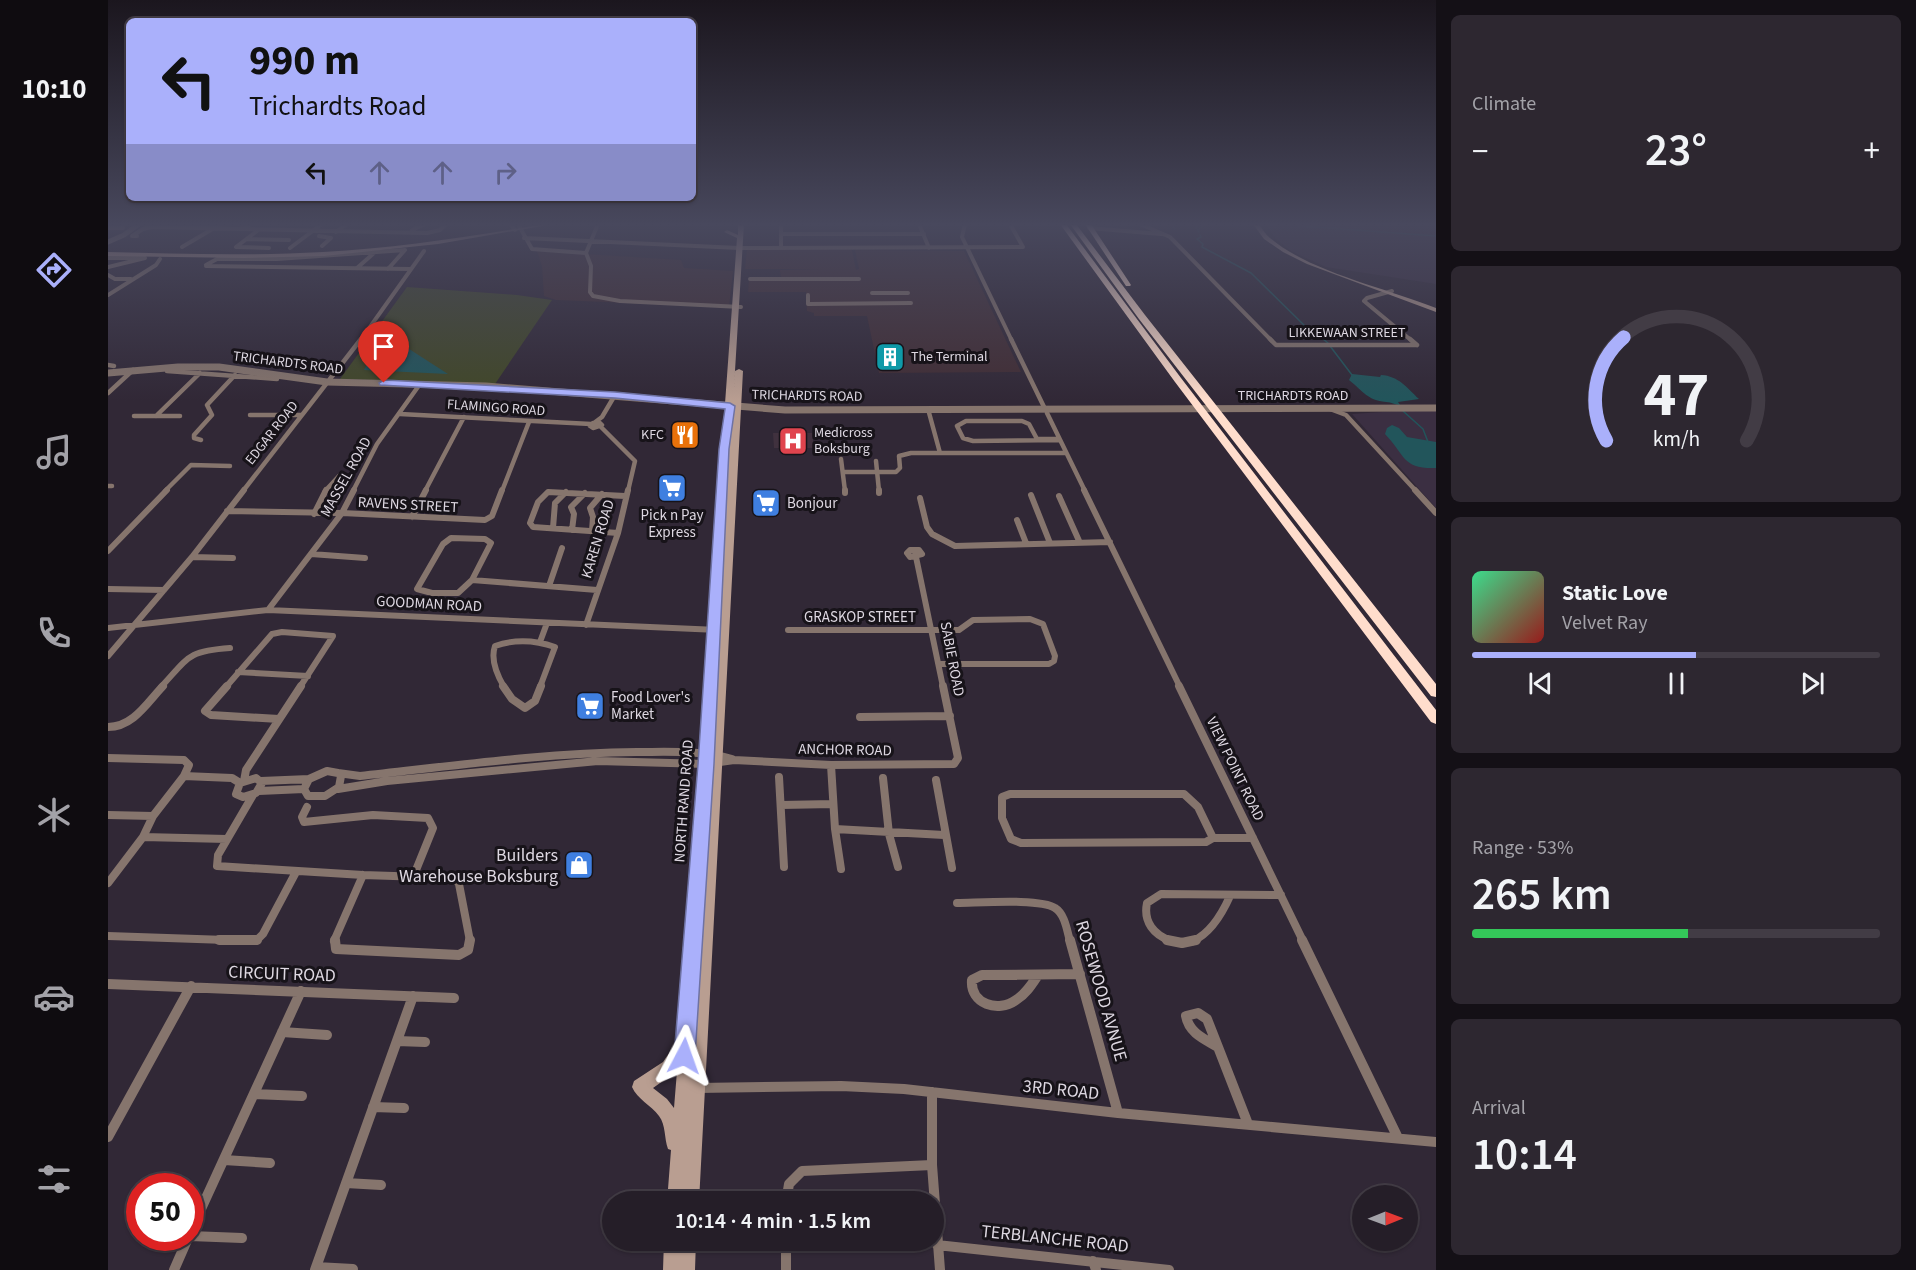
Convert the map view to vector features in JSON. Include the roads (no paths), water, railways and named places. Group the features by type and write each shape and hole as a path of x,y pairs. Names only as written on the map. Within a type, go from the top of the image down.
{"highway":[{"path":"1107,283 1436,719"},
{"path":"1117,283 1208,398"},
{"path":"1126,283 1149,319 1208,398 1436,693"}],"main road":[{"name":"NORTH RAND ROAD","path":"691,1191 711,759 737,330 736,283"},
{"path":"1367,283 1436,310"},
{"name":"NORTH RAND ROAD","path":"676,1191 685,1042 711,759"},
{"path":"677,1179 669,1114 665,1107 640,1087 669,1068 685,1042"},
{"path":"672,1270 673,1251"},
{"path":"686,1270 687,1251"}],"street":[{"path":"108,296 126,283"},
{"name":"EDGAR ROAD","path":"108,656 192,557 327,382 400,283"},
{"path":"591,283 590,294 598,298 736,299"},
{"name":"VIEW POINT ROAD","path":"984,283 1398,1138"},
{"name":"LIKKEWAAN STREET","path":"1214,283 1276,345 1417,345 1364,302 1367,298 1391,291"},
{"path":"807,295 809,307 910,297 872,296"},
{"path":"156,416 206,366"},
{"name":"TRICHARDTS ROAD","path":"108,373 206,366 327,382 420,384 670,399 724,400 785,410 1326,408 1348,412 1436,408"},
{"path":"108,393 133,370"},
{"path":"167,371 277,379"},
{"path":"201,440 195,438 194,435 212,415 207,405 235,375"},
{"name":"MASSEL ROAD","path":"268,609 342,513 377,444 420,384"},
{"path":"596,424 615,395"},
{"path":"928,409 940,453"},
{"path":"1348,412 1436,513"},
{"name":"FLAMINGO ROAD","path":"400,414 596,424 630,453 635,461"},
{"path":"250,415 301,415"},
{"path":"134,416 180,416"},
{"path":"412,517 464,417"},
{"path":"966,421 1022,421 1029,424 1036,438 1059,439 973,441 960,435 957,426 966,421"},
{"name":"RAVENS STREET","path":"227,511 342,513 480,521 492,516 529,422"},
{"path":"843,472 896,472 900,468 898,458 901,455 1066,453"},
{"path":"841,459 845,493"},
{"path":"876,460 879,493"},
{"name":"KAREN ROAD","path":"586,625 618,533 635,461"},
{"path":"108,551 191,465 230,466"},
{"path":"314,514 326,489 336,482 339,476"},
{"path":"553,528 555,503 566,492"},
{"path":"618,533 531,525 536,505 545,493 626,496"},
{"path":"572,530 574,513 571,507 585,493"},
{"path":"592,531 593,517 590,508 603,494"},
{"path":"1031,495 1050,543"},
{"path":"1059,496 1077,541"},
{"path":"920,498 927,526 936,538 950,544 1109,540"},
{"path":"1017,520 1026,543"},
{"path":"451,538 485,539 492,543 472,580 463,591 456,594 423,593 417,590 443,544 451,538"},
{"path":"549,586 562,548"},
{"path":"311,554 365,558"},
{"path":"192,557 233,558"},
{"name":"SABIE ROAD","path":"916,557 958,758 954,764"},
{"path":"472,580 597,590"},
{"path":"108,589 164,590"},
{"name":"GOODMAN ROAD","path":"108,628 268,609 586,625 718,629"},
{"name":"GRASKOP STREET","path":"788,630 962,629 972,620 1034,619 1044,626 1055,656 1054,661 1049,664 940,664"},
{"path":"540,642 548,623"},
{"path":"279,719 205,713 206,708 275,633 333,636 235,790 238,796 304,789"},
{"path":"509,641 540,642 552,645 554,653 535,701 528,707 521,708 504,689 492,649 509,641"},
{"path":"108,728 120,727 133,718 191,655 205,650 230,648"},
{"path":"238,672 308,676"},
{"path":"860,717 950,717"},
{"path":"184,776 232,778 242,782 256,778 261,781 309,779 327,771 360,776 605,752 711,759"},
{"path":"108,758 184,760 189,765 184,776 153,816 143,837 109,879"},
{"path":"304,789 308,796 318,798 338,789 387,781 569,762 711,759"},
{"name":"ANCHOR ROAD","path":"711,759 831,765 954,764"},
{"path":"831,765 835,829 841,869"},
{"path":"338,773 342,780 338,789"},
{"path":"779,777 784,867"},
{"path":"883,778 890,834 898,867"},
{"path":"304,789 309,779"},
{"path":"936,780 952,868"},
{"path":"261,781 262,786 216,859 217,866 296,872 414,874 451,877 457,880 471,937 471,946 464,953 336,949 334,942 363,874"},
{"path":"1213,838 1197,805 1191,797 1184,794 1010,794 1002,797 1000,804 1008,835 1015,841 1025,844 1206,842 1213,838 1253,838"},
{"path":"781,805 833,804"},
{"path":"307,807 302,817 304,822 373,815 428,818 433,828 414,874"},
{"path":"108,814 153,816"},
{"path":"835,829 890,834 945,835"},
{"path":"143,837 227,839"},
{"path":"108,936 255,940 263,934 296,872"},
{"path":"1230,896 1222,911 1206,931 1190,942 1176,943 1165,939 1153,930 1146,917 1145,907 1155,896 1281,895"},
{"name":"ROSEWOOD AVNUE","path":"957,903 1037,903 1053,906 1059,911 1065,920 1118,1113"},
{"path":"1038,975 1019,998 1005,1005 980,1002 974,997 972,990 972,980 982,975 1080,974"},
{"name":"CIRCUIT ROAD","path":"108,984 301,990 454,998"},
{"path":"108,1137 191,986"},
{"path":"204,1204 301,990"},
{"path":"352,1269 315,1269 413,996"},
{"path":"282,1032 327,1035"},
{"path":"397,1041 425,1042"},
{"path":"1218,1047 1248,1124"},
{"name":"3RD ROAD","path":"682,1087 840,1086 932,1092 1118,1113 1436,1142"},
{"path":"932,1092 934,1191"},
{"path":"254,1094 302,1096"},
{"path":"373,1107 404,1108"},
{"path":"224,1160 270,1162"},
{"path":"787,1191 791,1178 811,1169 932,1165"},
{"path":"346,1183 381,1185"},
{"path":"204,1236 242,1238"},
{"name":"TERBLANCHE ROAD","path":"944,1246 1095,1265 1169,1270"},
{"path":"174,1270 183,1251"},
{"path":"786,1251 786,1270"},
{"path":"938,1251 940,1270"}],"waterway":[{"path":"1261,283 1308,329 1304,330 1318,335 1328,343"},
{"path":"1330,346 1352,375"},
{"path":"1403,411 1423,429 1428,442"}],"place":[{"name":"The Terminal","path":"890,357"},
{"name":"KFC","path":"685,435"},
{"name":"Medicross Boksburg","path":"793,441"},
{"name":"Pick n Pay Express","path":"672,488"},
{"name":"Bonjour","path":"766,503"},
{"name":"Food Lover's Market","path":"590,706"},
{"name":"Builders Warehouse Boksburg","path":"579,865"}]}
